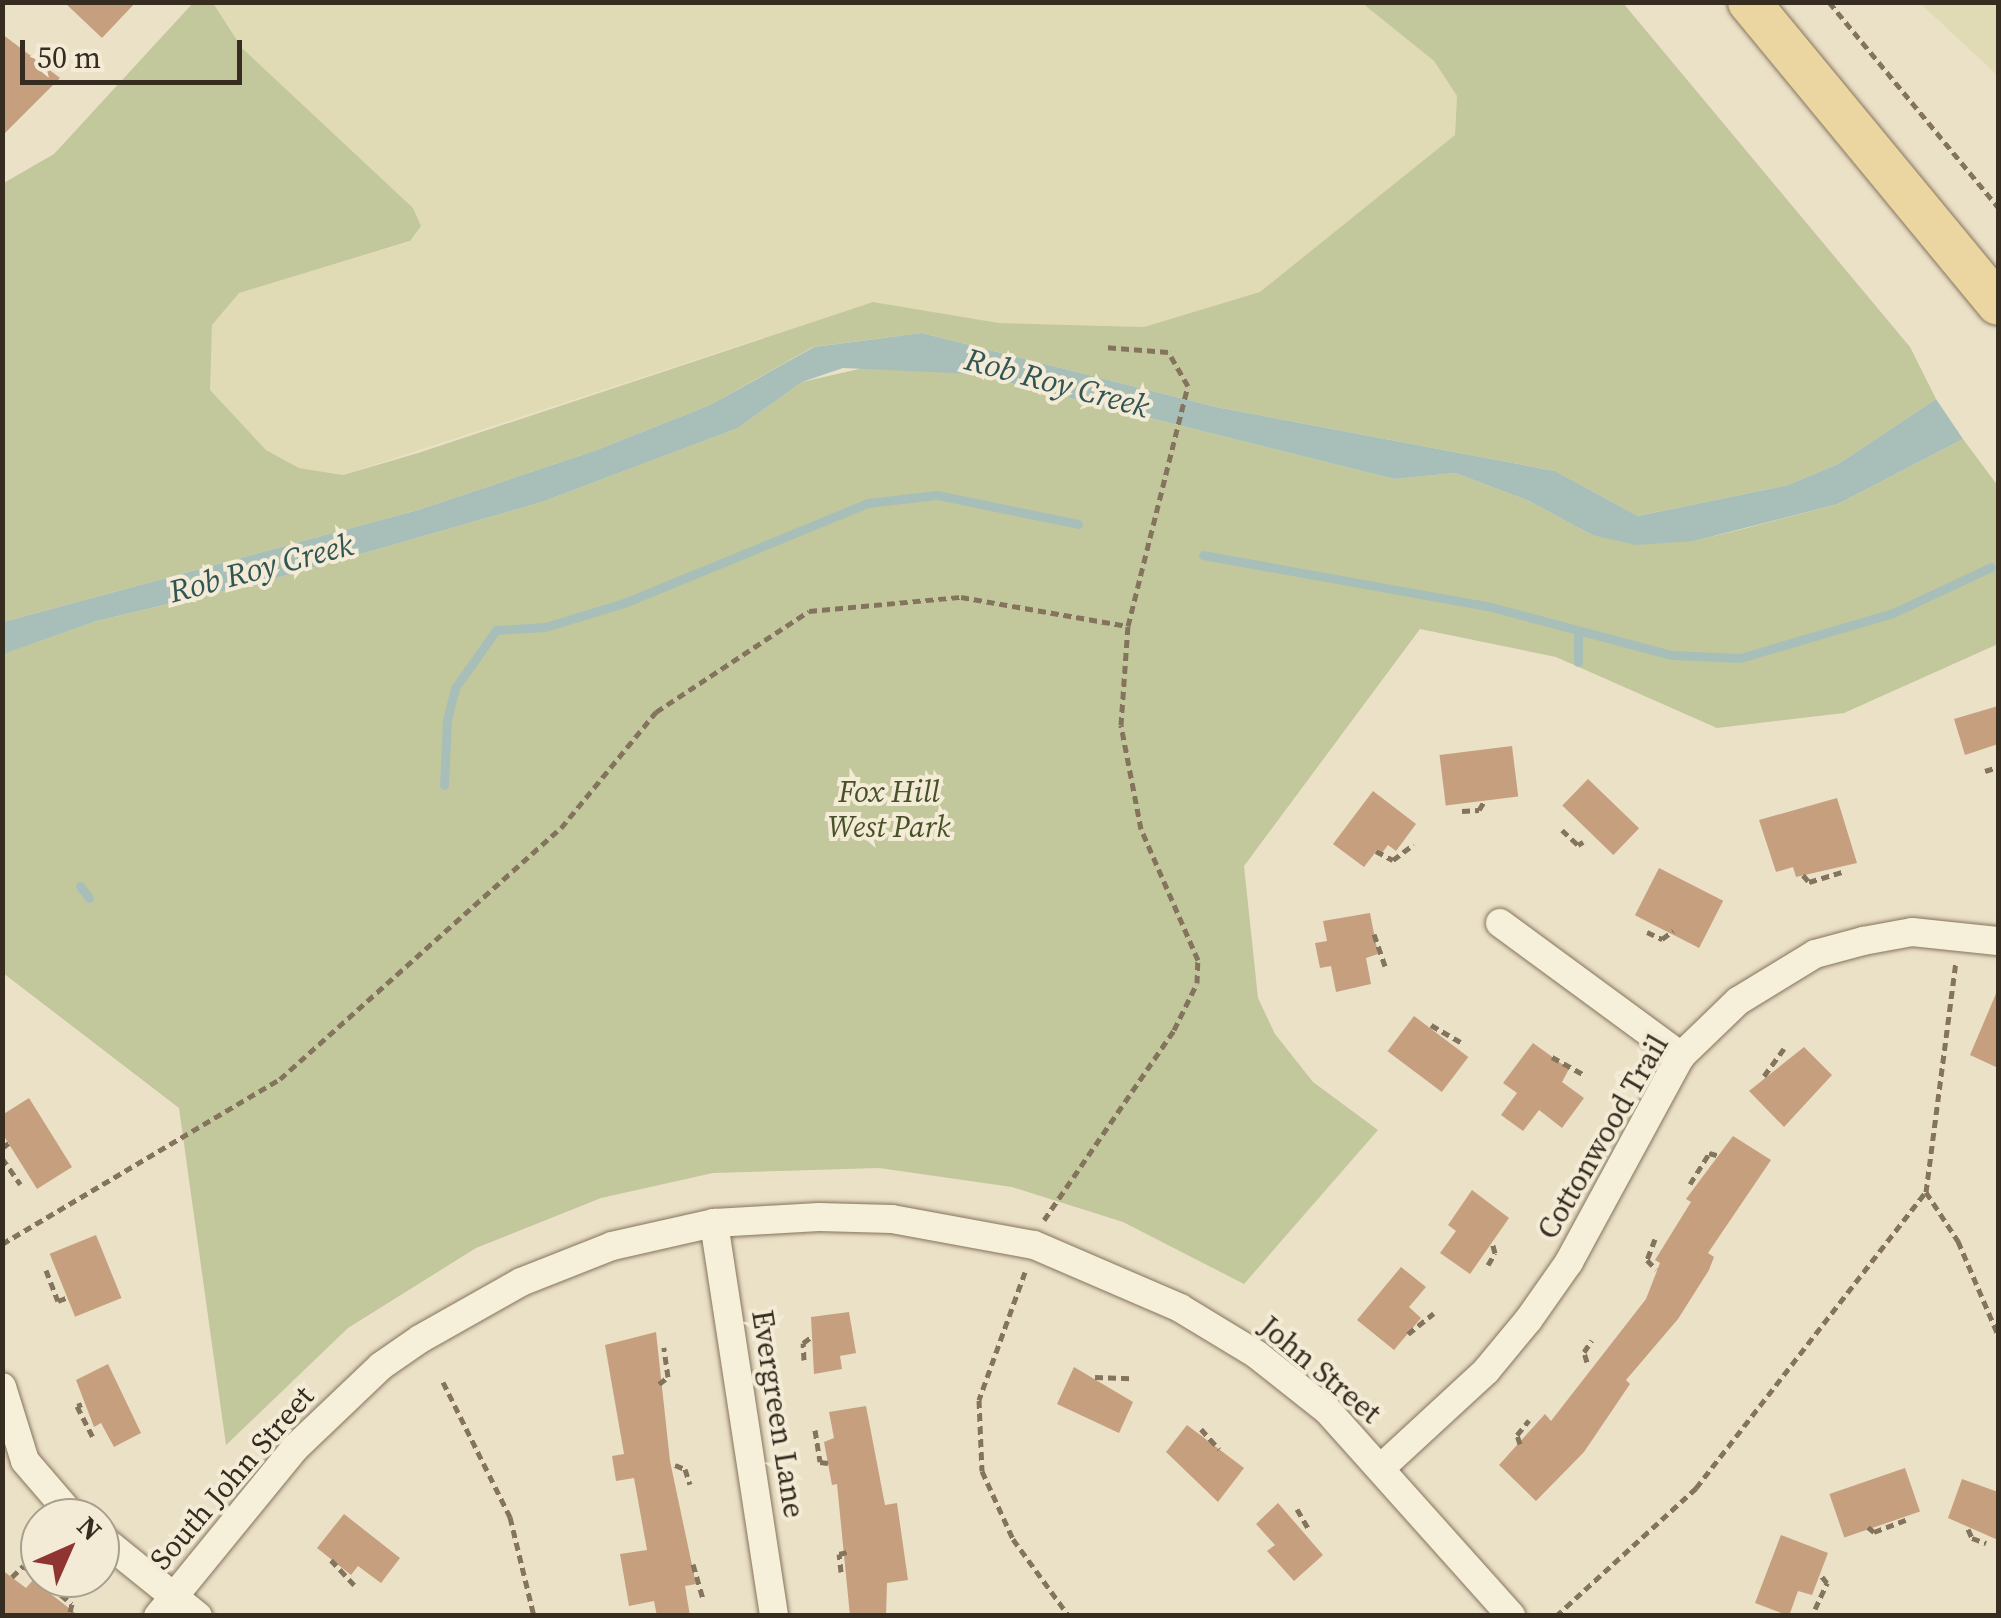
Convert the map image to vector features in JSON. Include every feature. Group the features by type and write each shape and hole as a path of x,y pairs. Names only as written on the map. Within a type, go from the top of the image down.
{"main road":[{"path":"1749,2 1998,304"}],"street":[{"path":"1500,923 1681,1056"},
{"name":"Cottonwood Trail","path":"1382,1466 1486,1370 1529,1319 1569,1262 1681,1056 1738,1001 1815,954 1912,932 1998,941"},
{"name":"South John Street","path":"166,1605 295,1448 407,1348 566,1262 714,1223 892,1220 1035,1245"},
{"name":"Evergreen Lane","path":"714,1223 774,1616"},
{"name":"John Street","path":"1035,1245 1110,1272 1256,1354 1382,1466 1511,1616"},
{"path":"2,1387 25,1461 57,1498"},
{"path":"120,1558 166,1605 198,1616"}],"path":[{"path":"1829,2 1998,206"},
{"path":"1068,1616 1013,1540 982,1472 979,1400 1035,1245 1182,1017 1197,984 1198,960 1140,829 1121,725 1128,626 1188,386 1168,352 1104,347"},
{"path":"2,1244 280,1079 561,828 656,712 809,612 961,597 1128,626"},
{"path":"1986,771 1998,767"},
{"path":"1462,811 1479,810 1485,800"},
{"path":"1562,830 1578,845 1583,842"},
{"path":"1376,850 1394,860 1414,844"},
{"path":"1804,875 1809,882 1842,872"},
{"path":"1647,932 1662,939 1673,932"},
{"path":"1374,934 1385,966"},
{"path":"1556,1616 1696,1488 1926,1192 1956,955"},
{"path":"1431,1025 1460,1042"},
{"path":"1764,1076 1784,1048"},
{"path":"1552,1057 1582,1074"},
{"path":"2,1148 9,1143"},
{"path":"1690,1184 1709,1153 1720,1156"},
{"path":"2,1158 20,1184"},
{"path":"1926,1192 1958,1240 1998,1335"},
{"path":"1655,1239 1648,1260 1656,1269"},
{"path":"1488,1266 1495,1254 1492,1242"},
{"path":"46,1270 58,1301 66,1298"},
{"path":"1408,1334 1434,1313"},
{"path":"804,1360 804,1341 810,1338"},
{"path":"1587,1362 1584,1352 1592,1340"},
{"path":"659,1384 668,1377 664,1347"},
{"path":"1095,1377 1131,1378"},
{"path":"443,1382 510,1517 534,1616"},
{"path":"82,1404 77,1406 94,1440"},
{"path":"1520,1444 1517,1434 1530,1420"},
{"path":"1200,1429 1220,1449"},
{"path":"814,1430 820,1462 828,1462"},
{"path":"675,1465 686,1469 690,1484"},
{"path":"1296,1508 1308,1528"},
{"path":"1868,1527 1874,1532 1906,1520"},
{"path":"1968,1529 1972,1538 1986,1542"},
{"path":"841,1572 839,1554 847,1552"},
{"path":"332,1560 354,1586"},
{"path":"693,1564 703,1598"},
{"path":"12,1577 20,1570"},
{"path":"1816,1609 1827,1583 1820,1574"}],"shaded area":[{"path":"213,3 1362,3 1434,61 1457,96 1455,135 1261,292 1144,327 999,323 873,302 343,475 299,468 266,450 209,390 212,325 238,293 409,242 421,226 413,208 242,48"},
{"path":"1920,3 1998,3 1998,76"}],"green space":[{"path":"193,3 213,3 242,48 413,208 421,226 410,241 239,293 212,325 210,390 266,450 299,468 343,475 873,302 999,323 1144,327 1260,292 1455,135 1457,96 1434,61 1362,3 1623,3 1910,347 1936,399 1838,464 1788,485 1638,516 1555,471 1216,407 922,333 813,347 710,405 594,451 418,510 3,622 2,184 54,154"},
{"name":"Fox Hill West Park","path":"872,366 974,374 1394,479 1455,473 1527,500 1592,535 1694,541 1747,528 1838,504 1963,439 1998,486 1998,644 1844,713 1717,728 1556,657 1420,629 1244,866 1258,998 1275,1034 1313,1082 1378,1130 1244,1284 1123,1222 1012,1187 879,1168 713,1173 601,1198 476,1248 348,1328 226,1445 179,1108 3,973 2,654 97,621 277,578 542,502 738,428 802,382"}],"water":[{"name":"Rob Roy Creek","path":"922,333 1216,407 1555,471 1638,516 1788,485 1838,464 1936,399 1963,439 1838,504 1694,541 1636,545 1592,535 1527,500 1455,473 1394,479 974,374 843,368 802,382 738,428 542,502 277,578 97,621 3,654 3,622 418,510 594,451 710,405 814,347"}],"building":[{"path":"64,2 136,2 102,38"},
{"path":"2,34 60,78 2,136"},
{"path":"1998,706 1998,744 1965,755 1954,719"},
{"path":"1512,746 1518,797 1446,806 1440,755"},
{"path":"1588,779 1639,828 1613,855 1562,806"},
{"path":"1373,791 1416,824 1396,851 1388,845 1382,853 1378,849 1364,867 1333,844"},
{"path":"1837,798 1857,863 1796,877 1793,867 1776,872 1759,820"},
{"path":"1659,868 1723,901 1699,948 1635,915"},
{"path":"1370,913 1378,954 1366,958 1371,984 1336,992 1331,966 1320,968 1315,943 1327,941 1323,921"},
{"path":"1998,989 1998,1068 1970,1055"},
{"path":"1414,1016 1468,1057 1442,1092 1388,1051"},
{"path":"1533,1043 1569,1069 1562,1082 1584,1098 1562,1128 1539,1110 1523,1131 1501,1115 1517,1093 1503,1083"},
{"path":"1804,1047 1832,1075 1784,1127 1749,1091"},
{"path":"29,1098 72,1167 37,1189 2,1133 2,1115"},
{"path":"1733,1136 1771,1160 1708,1253 1714,1257 1709,1270 1678,1319 1626,1380 1630,1384 1584,1452 1536,1501 1499,1465 1545,1414 1551,1421 1646,1299 1660,1263 1655,1260 1691,1202 1686,1199"},
{"path":"1472,1190 1509,1218 1470,1274 1440,1253 1456,1231 1448,1225"},
{"path":"96,1235 121,1298 75,1317 50,1254"},
{"path":"1401,1267 1426,1287 1409,1307 1421,1318 1394,1350 1357,1320"},
{"path":"849,1312 856,1353 840,1356 842,1369 814,1374 811,1317"},
{"path":"656,1332 670,1461 696,1584 685,1586 690,1616 657,1616 654,1601 629,1606 620,1554 647,1550 634,1478 616,1481 612,1456 624,1454 605,1345"},
{"path":"108,1364 141,1433 114,1447 101,1423 94,1427 76,1380"},
{"path":"1074,1367 1133,1402 1119,1433 1057,1404"},
{"path":"866,1406 885,1505 897,1503 908,1580 887,1583 886,1616 850,1616 837,1484 832,1485 824,1442 834,1438 829,1412"},
{"path":"1187,1425 1244,1468 1218,1502 1166,1452"},
{"path":"1905,1468 1920,1511 1844,1538 1829,1494"},
{"path":"1962,1479 1998,1492 1998,1540 1948,1518"},
{"path":"1278,1503 1323,1555 1294,1581 1267,1551 1275,1545 1256,1524"},
{"path":"344,1514 400,1558 381,1583 358,1566 351,1575 317,1548"},
{"path":"1781,1535 1828,1553 1812,1595 1798,1591 1789,1616 1755,1603"},
{"path":"2,1570 20,1584 20,1598 56,1598 79,1616 2,1616"}],"waterway":[{"path":"444,785 447,720 455,688 496,630 545,627 624,603 868,503 937,495 1078,524"},
{"path":"1203,555 1491,607 1672,655 1740,658 1893,613 1991,567"},
{"path":"1578,631 1578,662"},
{"path":"80,886 89,898"}]}
